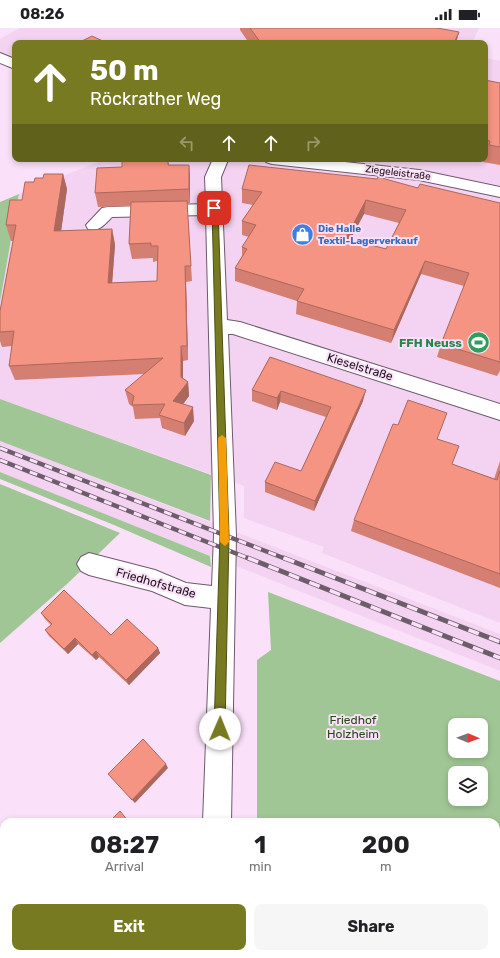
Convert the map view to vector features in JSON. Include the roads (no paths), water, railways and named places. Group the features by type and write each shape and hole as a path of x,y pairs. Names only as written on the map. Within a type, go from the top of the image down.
{"street":[{"path":"0,57 12,63"},
{"path":"218,162 213,177 219,328 224,550 218,818"},
{"name":"Ziegeleistraße","path":"300,162 419,175 500,192"},
{"path":"94,225 108,212 214,208"},
{"name":"Kieselstraße","path":"219,328 233,327 500,412"},
{"name":"Friedhofstraße","path":"89,564 155,581 185,594 223,598"}],"railway":[{"path":"0,448 286,559"},
{"path":"0,460 250,559"},
{"path":"248,558 500,658"},
{"path":"284,558 500,642"}],"place":[{"name":"Die Halle Textil-Lagerverkauf","path":"302,235"},
{"name":"FFH Neuss","path":"478,343"}],"park label":[{"name":"Friedhof Holzheim","path":"353,727"}]}
